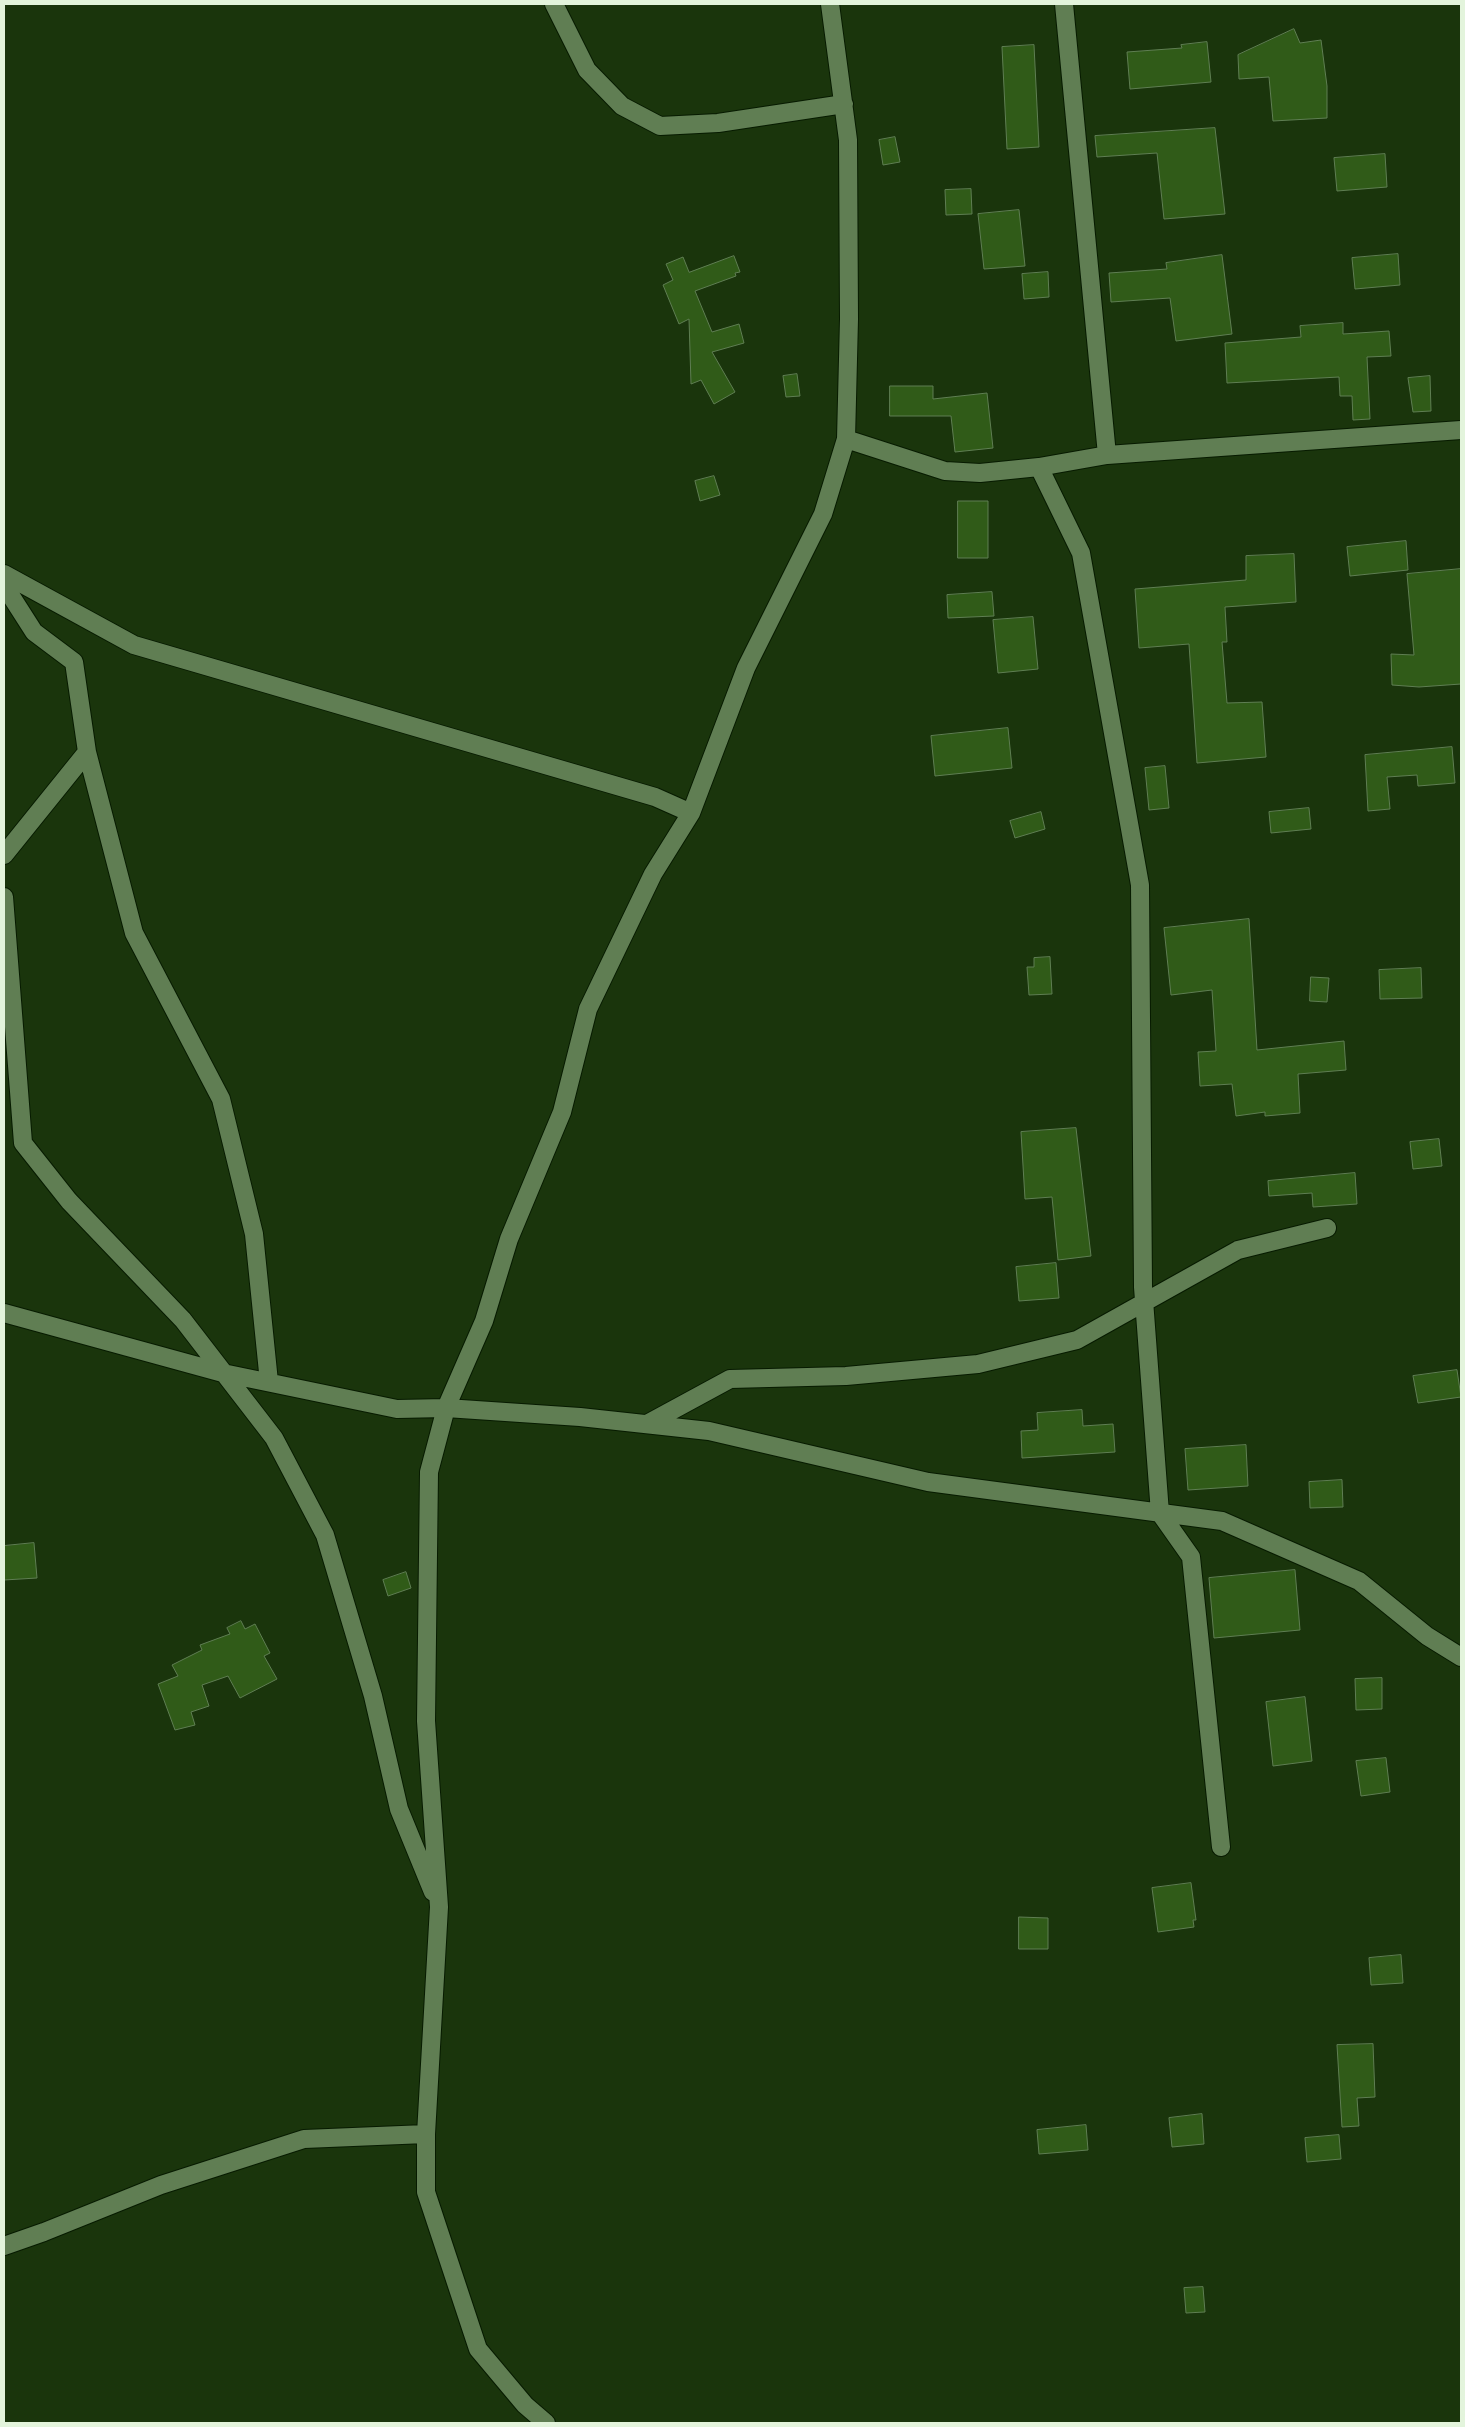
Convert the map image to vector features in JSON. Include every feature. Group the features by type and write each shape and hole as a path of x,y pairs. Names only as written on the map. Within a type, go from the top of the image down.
{"street":[{"path":"554,4 587,70 622,106 660,126 718,123 844,104"},
{"path":"546,2423 525,2405 478,2349 426,2192 426,2134 439,1907 426,1722 429,1472 446,1408 484,1321 509,1239 562,1112 588,1009 653,874 691,813 746,668 823,514 846,439 849,319 848,140 830,4"},
{"path":"1064,4 1107,456"},
{"path":"846,439 945,471 980,473 1039,467 1107,456 1461,430"},
{"path":"1039,467 1081,553 1140,885 1143,1302 1160,1513 1191,1556 1221,1847"},
{"path":"4,574 134,645 655,797 691,813"},
{"path":"4,585 34,632 74,662 87,752 134,933 221,1099 254,1234 269,1382"},
{"path":"4,855 87,752"},
{"path":"4,898 23,1143 69,1201 183,1320 274,1438 325,1535 373,1696 399,1809 439,1907"},
{"path":"646,1424 730,1379 846,1376 978,1364 1078,1340 1238,1250 1327,1228"},
{"path":"4,1313 223,1373 397,1409 446,1408 580,1417 708,1431 928,1482 1222,1521 1359,1581 1427,1636 1461,1657"},
{"path":"4,2246 161,2185 304,2138 426,2134"}],"building":[{"path":"1294,29 1300,43 1321,40 1327,86 1327,118 1273,121 1269,77 1239,79 1238,55"},
{"path":"1207,42 1211,82 1130,89 1127,52 1182,48 1181,45"},
{"path":"1034,45 1039,147 1007,149 1002,47"},
{"path":"1215,128 1225,214 1164,219 1157,153 1097,157 1095,136"},
{"path":"895,137 900,162 883,165 879,140"},
{"path":"1385,154 1387,187 1337,191 1334,158"},
{"path":"971,189 972,214 946,215 945,190"},
{"path":"1019,210 1025,266 984,269 978,214"},
{"path":"1398,254 1400,285 1355,289 1352,258"},
{"path":"1222,255 1232,334 1176,341 1170,298 1111,302 1109,273 1167,269 1166,263"},
{"path":"734,256 740,272 735,273 736,276 695,291 712,332 739,324 744,343 712,352 735,392 714,404 701,380 691,384 689,319 679,324 663,285 673,280 666,264 683,257 689,272"},
{"path":"1048,272 1049,297 1024,299 1022,274"},
{"path":"1343,323 1343,334 1389,331 1391,356 1367,357 1370,419 1353,420 1352,396 1340,396 1339,377 1227,383 1225,343 1301,337 1300,326"},
{"path":"797,374 800,396 786,397 783,376"},
{"path":"1430,376 1431,411 1413,412 1408,378"},
{"path":"890,386 933,386 933,399 987,393 993,448 955,452 951,416 890,416"},
{"path":"714,476 720,495 700,501 695,481"},
{"path":"958,501 988,501 988,558 958,558"},
{"path":"1406,541 1408,570 1350,576 1347,547"},
{"path":"1294,554 1296,602 1225,607 1227,642 1222,642 1227,703 1262,702 1266,757 1197,763 1189,644 1139,648 1135,589 1246,580 1246,556"},
{"path":"1461,569 1461,684 1419,687 1392,685 1391,654 1414,655 1407,574"},
{"path":"992,592 994,616 948,618 947,595"},
{"path":"1033,617 1038,669 998,673 993,620"},
{"path":"1008,728 1012,768 935,776 931,736"},
{"path":"1452,747 1455,783 1418,786 1417,775 1387,777 1390,809 1368,811 1365,755"},
{"path":"1165,766 1169,808 1149,810 1145,768"},
{"path":"1309,808 1311,829 1271,833 1269,812"},
{"path":"1041,812 1045,829 1015,838 1010,821"},
{"path":"1249,919 1257,1050 1344,1041 1346,1070 1298,1074 1300,1113 1265,1116 1265,1112 1236,1116 1232,1084 1200,1086 1198,1052 1216,1051 1212,990 1171,995 1164,928"},
{"path":"1050,957 1052,994 1029,995 1027,967 1034,967 1034,958"},
{"path":"1421,968 1422,998 1380,999 1379,970"},
{"path":"1311,977 1329,978 1327,1002 1310,1001"},
{"path":"1076,1128 1091,1256 1058,1260 1052,1197 1025,1199 1021,1132"},
{"path":"1439,1139 1442,1166 1413,1169 1410,1142"},
{"path":"1355,1173 1357,1204 1313,1207 1312,1193 1269,1196 1268,1181"},
{"path":"1056,1263 1059,1298 1019,1301 1016,1267"},
{"path":"1457,1370 1461,1397 1418,1403 1413,1376"},
{"path":"1082,1410 1083,1426 1113,1424 1115,1452 1022,1458 1021,1431 1038,1430 1037,1413"},
{"path":"1246,1445 1248,1486 1188,1490 1185,1449"},
{"path":"1342,1480 1343,1507 1310,1508 1309,1482"},
{"path":"34,1543 37,1578 4,1580 4,1546"},
{"path":"1295,1570 1300,1630 1214,1638 1209,1578"},
{"path":"406,1572 411,1588 388,1596 383,1580"},
{"path":"241,1621 245,1629 255,1624 270,1653 264,1656 277,1679 240,1698 228,1676 202,1685 209,1706 191,1712 195,1725 175,1730 158,1684 178,1676 172,1665 202,1650 200,1645 230,1634 227,1628"},
{"path":"1382,1678 1382,1709 1356,1710 1355,1679"},
{"path":"1305,1697 1312,1761 1273,1766 1266,1702"},
{"path":"1386,1758 1390,1792 1361,1796 1356,1761"},
{"path":"1191,1883 1196,1920 1193,1920 1194,1927 1158,1932 1152,1888"},
{"path":"1019,1917 1048,1918 1048,1949 1019,1949"},
{"path":"1401,1955 1403,1983 1371,1985 1369,1958"},
{"path":"1373,2044 1375,2097 1357,2098 1359,2126 1342,2127 1337,2045"},
{"path":"1202,2114 1204,2144 1172,2147 1169,2118"},
{"path":"1086,2125 1088,2150 1039,2154 1037,2130"},
{"path":"1339,2135 1341,2159 1307,2162 1305,2138"},
{"path":"1203,2287 1205,2312 1186,2313 1184,2288"}]}
